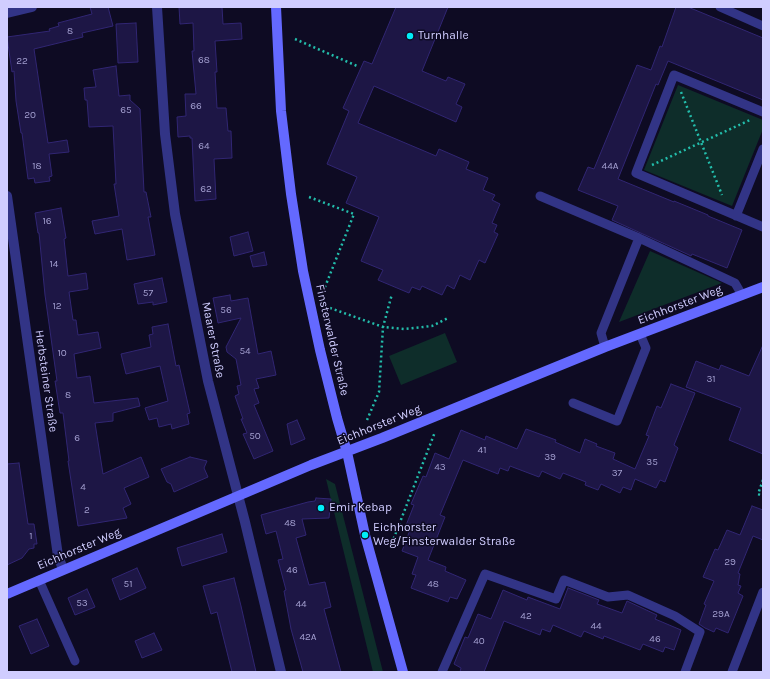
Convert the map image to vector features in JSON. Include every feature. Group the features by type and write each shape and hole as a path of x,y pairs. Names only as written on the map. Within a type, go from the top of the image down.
{"main road":[{"name":"Finsterwalder Straße","path":"276,7 282,111 296,233 303,271 365,534 403,672"},
{"name":"Eichhorster Weg","path":"7,594 238,496 605,347 763,288"}],"street":[{"path":"7,13 32,7"},
{"name":"Maarer Straße","path":"157,7 165,134 175,214 208,381 281,672"},
{"name":"Herbsteiner Straße","path":"7,196 58,556 63,569"}],"lane":[{"path":"720,7 763,26"},
{"path":"760,115 674,75 636,173 763,227"},
{"path":"732,214 763,149"},
{"path":"540,196 639,238 735,282 742,295"},
{"path":"605,347 601,333 639,238"},
{"path":"573,403 617,421 646,348 640,334"},
{"path":"442,672 485,574 556,599 564,580 608,597 628,595 675,616 700,632 685,672"},
{"path":"39,580 75,661"},
{"path":"732,672 763,592"}],"path":[{"path":"295,39 358,66"},
{"path":"674,75 701,143 732,214"},
{"path":"636,173 760,115"},
{"path":"309,198 354,214 325,287"},
{"path":"367,420 380,392 383,327 392,294"},
{"path":"330,308 383,327 404,329 432,326 448,318"},
{"path":"390,548 436,432"},
{"path":"763,480 758,494 763,496"}],"green space":[{"path":"678,85 763,120 763,129 732,206 644,170"},
{"path":"650,251 722,283 619,322"},
{"path":"445,333 457,362 401,385 389,356"},
{"path":"326,479 335,484 383,672 373,672"}],"building":[{"path":"90,7 108,7 113,26 82,33 83,37 34,49 48,143 67,140 69,152 49,154 52,176 49,177 50,181 35,183 34,178 28,179 16,101 14,71 12,72 7,37 50,31 49,29 59,26 58,23 92,14"},
{"path":"179,7 222,7 223,24 241,23 242,39 215,41 217,108 226,108 228,131 231,131 232,158 214,159 216,199 195,201 192,138 190,138 190,136 178,137 177,117 186,116 185,94 196,94 192,51 194,51 193,23 180,24"},
{"path":"396,7 448,7 422,71 446,81 448,77 465,84 456,104 462,107 456,122 374,86 358,123 436,156 439,149 469,162 466,169 488,178 483,190 495,195 492,200 500,204 492,223 497,225 494,232 498,234 485,263 479,260 470,280 460,275 454,289 447,285 442,295 422,286 420,290 412,287 409,293 378,280 383,270 361,261 379,217 346,203 357,177 327,164 349,111 343,108 364,61 372,64"},
{"path":"676,7 688,7 763,38 763,100 668,61 658,85 656,84 618,179 742,230 727,268 692,254 691,256 612,220 618,206 578,190 588,167 594,169 637,65 651,70 660,46 662,47"},
{"path":"136,23 138,62 118,63 116,24"},
{"path":"116,66 119,96 130,95 130,100 140,109 144,192 146,192 151,217 148,217 155,255 127,260 122,229 95,234 92,221 119,216 114,184 116,184 113,126 89,127 87,100 85,100 84,88 96,87 93,70"},
{"path":"61,208 66,238 64,239 68,276 86,273 88,289 69,292 73,320 76,320 78,335 98,332 101,348 74,354 77,378 90,376 94,403 138,398 140,406 113,413 113,421 95,423 103,474 141,457 149,477 124,488 131,504 123,508 127,518 78,526 68,461 63,413 60,413 55,381 57,381 45,295 39,233 35,213"},
{"path":"248,232 253,251 234,256 230,237"},
{"path":"264,252 267,265 253,267 250,256"},
{"path":"162,278 167,302 153,305 153,302 138,304 134,284"},
{"path":"230,295 231,301 248,298 258,354 271,351 276,375 256,379 259,388 254,389 259,403 254,405 273,451 254,459 243,434 247,433 241,419 243,419 235,396 239,394 237,386 241,385 236,359 227,352 226,347 241,318 218,323 213,298"},
{"path":"168,324 176,366 179,365 190,413 187,414 189,424 172,429 171,424 159,427 157,418 149,420 145,408 168,401 160,366 126,374 121,354 151,347 149,335 153,334 152,327"},
{"path":"763,345 763,454 729,440 741,408 686,387 696,361 719,370 721,365 749,376"},
{"path":"671,384 695,393 674,445 678,448 665,482 660,480 656,488 635,479 631,490 623,487 620,493 601,484 598,490 585,485 586,482 563,473 560,479 542,471 539,477 510,466 508,471 500,468 498,474 463,460 440,515 445,517 428,560 446,567 445,571 466,580 457,599 450,597 448,602 411,588 416,575 412,574 418,557 402,551 410,530 405,528 414,505 411,504 423,476 426,477 435,453 449,459 461,430 485,440 486,436 517,449 526,429 556,440 555,442 580,453 585,439 597,444 596,446 615,453 613,459 635,469 649,436 646,435 657,406 661,408"},
{"path":"297,420 305,439 291,445 287,424"},
{"path":"190,457 207,461 204,468 208,477 174,492 171,484 167,482 161,469"},
{"path":"19,463 28,524 34,524 37,544 34,544 34,548 29,549 22,558 7,565 7,464"},
{"path":"316,498 331,499 329,518 302,519 306,535 296,538 309,585 325,582 331,607 324,609 341,672 303,672 291,629 284,591 286,590 278,560 283,559 276,531 266,534 261,515 315,501"},
{"path":"752,506 763,510 763,540 753,536 738,573 740,574 738,585 741,586 738,593 743,596 728,633 716,628 714,632 699,624 706,605 704,604 714,581 703,577 715,549 718,550 727,530 740,535"},
{"path":"222,534 227,552 182,566 177,548"},
{"path":"137,568 146,588 120,600 112,579"},
{"path":"234,578 256,672 232,672 217,612 211,614 203,586"},
{"path":"568,588 599,600 597,604 622,613 627,601 657,615 655,619 681,630 674,650 665,647 663,652 643,644 640,650 604,636 603,639 584,631 581,637 553,625 550,632 542,629 540,635 504,621 484,672 460,672 461,668 454,664 465,637 468,638 478,614 491,619 503,590 527,600 528,597 560,609"},
{"path":"87,589 95,607 75,615 68,598"},
{"path":"37,619 49,646 31,654 19,626"},
{"path":"154,633 162,650 142,658 135,641"}],"place":[{"name":"Turnhalle","path":"410,36"},
{"name":"Emir Kebap","path":"321,508"},
{"name":"Eichhorster Weg/Finsterwalder Straße","path":"365,535"}]}
